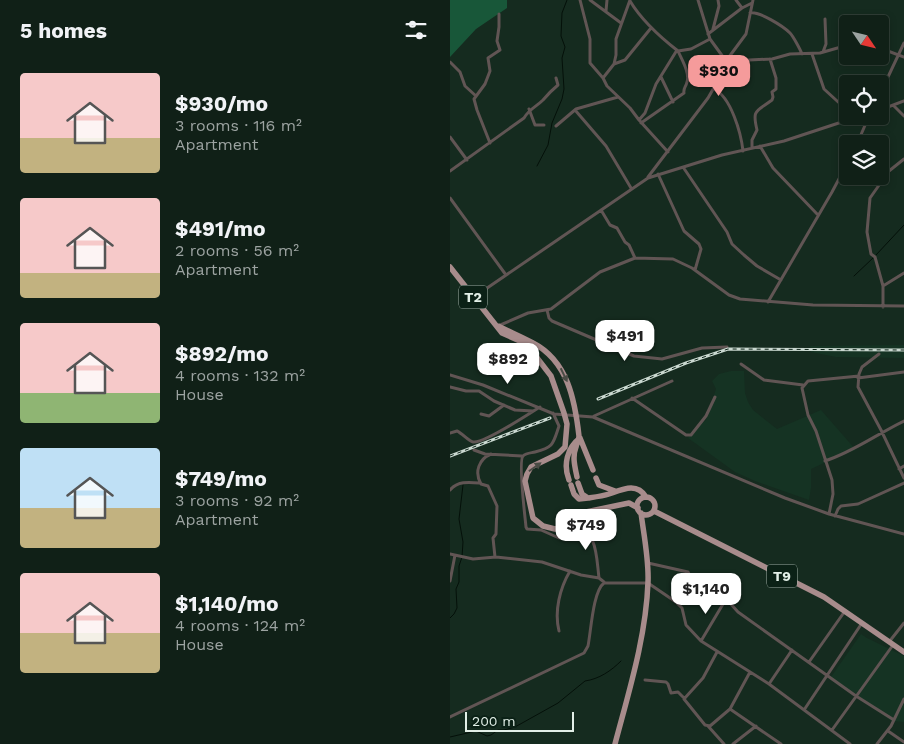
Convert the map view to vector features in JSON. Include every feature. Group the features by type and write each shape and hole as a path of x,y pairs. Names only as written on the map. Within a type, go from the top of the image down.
{"highway":[{"name":"T2","path":"450,267 473,298 498,326"},
{"path":"498,326 505,335 525,344 551,376 567,424 565,447 558,454 531,467 527,474 525,481 533,518 543,526 554,529 566,526 586,512 629,503 639,511 649,515 654,511 654,502 652,499 646,498 639,502 639,511 647,563 648,583 640,647 615,744"},
{"path":"498,326 535,344 553,359 562,370 571,390 580,438 593,470"},
{"path":"580,438 574,460 582,494 588,498"},
{"path":"580,438 574,442 567,457 566,473 576,497 579,499 588,498 635,487 646,498"},
{"path":"596,478 599,486 615,491"},
{"name":"T9","path":"654,511 824,597 904,652"}],"street":[{"path":"580,0 590,39 590,63 603,78 607,86 630,108 668,152"},
{"path":"590,0 621,23"},
{"path":"606,12 607,0"},
{"path":"603,78 614,64 616,40 630,0"},
{"path":"630,0 638,14 651,28 678,50 686,68 687,82 683,95 640,121"},
{"path":"698,0 710,39 726,61"},
{"path":"712,29 719,6 718,0"},
{"path":"736,0 742,8"},
{"path":"708,34 712,29 753,1"},
{"path":"648,178 714,89 726,61 747,33 753,1"},
{"path":"750,13 759,13 788,31 802,54"},
{"path":"490,143 476,107 476,96 485,84 490,71 488,58 500,50 496,41 499,14"},
{"path":"823,52 826,44 825,19"},
{"path":"614,64 625,60 651,28"},
{"path":"640,121 661,76 678,50 691,48 710,39"},
{"path":"889,75 904,43"},
{"path":"720,77 730,76 748,61 770,59 790,54 812,54 839,48"},
{"path":"889,52 904,57"},
{"path":"812,54 824,89 839,102"},
{"path":"752,148 752,140 757,130 754,114 773,99 772,92 776,88 776,78 770,59"},
{"path":"450,62 460,72 466,87 476,96"},
{"path":"661,76 673,102"},
{"path":"450,171 524,118 529,109 558,85 559,83 556,78"},
{"path":"714,89 722,93 735,118 735,122 742,135 743,150"},
{"path":"556,126 575,110 618,97"},
{"path":"889,107 904,101"},
{"path":"894,106 904,116"},
{"path":"529,109 534,125 544,125"},
{"path":"575,110 606,146 631,188"},
{"path":"473,298 648,178 722,155 784,141 839,122"},
{"path":"450,137 467,160"},
{"path":"760,146 773,168 818,215"},
{"path":"883,307 883,286 867,232 870,198 889,171 903,161"},
{"path":"683,167 728,234 732,244 757,266 781,280"},
{"path":"658,174 684,231 699,244 701,249 695,270"},
{"path":"768,302 839,178"},
{"path":"450,198 506,275"},
{"path":"601,210 610,225 617,228 625,242 629,245 635,258"},
{"path":"498,326 528,313 554,308 600,272 635,258 673,258 695,270 722,291 735,298 813,305 904,306"},
{"path":"883,286 904,274"},
{"path":"547,310 552,321 634,356 662,359 702,348 727,347"},
{"path":"879,354 862,367 858,377 858,387 904,478"},
{"path":"741,364 764,380 803,385"},
{"path":"829,514 833,488 832,480 816,431 808,415 802,391 803,385 808,380 904,372"},
{"path":"450,375 482,385 553,413 594,416 785,498 835,516 904,534"},
{"path":"594,416 672,381"},
{"path":"450,387 466,391 479,391 504,405 520,411 533,411"},
{"path":"632,398 686,435 691,435 706,416 715,397"},
{"path":"481,414 488,416 504,405"},
{"path":"450,433 457,431 471,441 476,442 493,435 540,407"},
{"path":"474,450 492,454 523,456 548,448 553,443 559,426 553,413"},
{"path":"825,461 848,453 904,421"},
{"path":"480,483 477,475 480,463 484,458 492,454"},
{"path":"523,456 521,473 527,529 541,530 559,538 568,538 574,529 579,526"},
{"path":"899,469 904,466"},
{"path":"450,490 458,483 480,483 488,486 498,506 496,534 493,538 496,557"},
{"path":"835,516 841,506 858,504 904,483"},
{"path":"570,523 579,526 588,532 591,537 597,557 599,578"},
{"path":"450,554 473,559 496,557 542,562 581,575 599,578 604,583"},
{"path":"450,581 455,555"},
{"path":"647,563 688,572 693,581 690,601"},
{"path":"559,631 556,615 560,595 570,571"},
{"path":"450,717 584,653 588,646 597,596 600,586 604,583 648,583 683,609 684,620 688,628 701,641 769,684 850,744"},
{"path":"676,602 690,601 705,586 720,592 738,612 856,696 894,720"},
{"path":"701,641 726,599"},
{"path":"809,662 845,610"},
{"path":"804,710 862,622"},
{"path":"832,730 904,623"},
{"path":"769,684 792,650"},
{"path":"684,699 703,678 717,652"},
{"path":"708,726 730,709 750,672"},
{"path":"645,680 666,682 671,693 678,692 724,744"},
{"path":"878,744 888,731 904,699"},
{"path":"730,709 780,744"},
{"path":"733,744 756,726"},
{"path":"888,731 904,742"}],"shaded area":[{"path":"904,345 904,358 836,357 811,352 810,346"},
{"path":"731,371 744,371 745,393 748,402 753,410 777,429 821,410 856,450 811,469 809,500 735,472 688,438 693,430 706,420 716,389 712,381 719,374"},
{"path":"861,634 904,656 904,722 891,721 831,677"}],"green space":[{"path":"450,0 507,0 507,8 476,29 450,57"}],"waterway":[{"path":"537,166 548,145 552,123 564,89 562,58 565,47 561,36 562,13 567,0"},
{"path":"876,255 904,225"},
{"path":"854,276 873,258"},
{"path":"450,618 457,608 456,589 459,582 459,566 462,557 463,542 459,519 463,485"},
{"path":"450,737 476,731 487,736 498,730 515,727 558,703 585,681 604,674 621,661"}],"railway":[{"path":"598,399 686,363 728,349 904,350"},
{"path":"450,456 550,418"}]}
